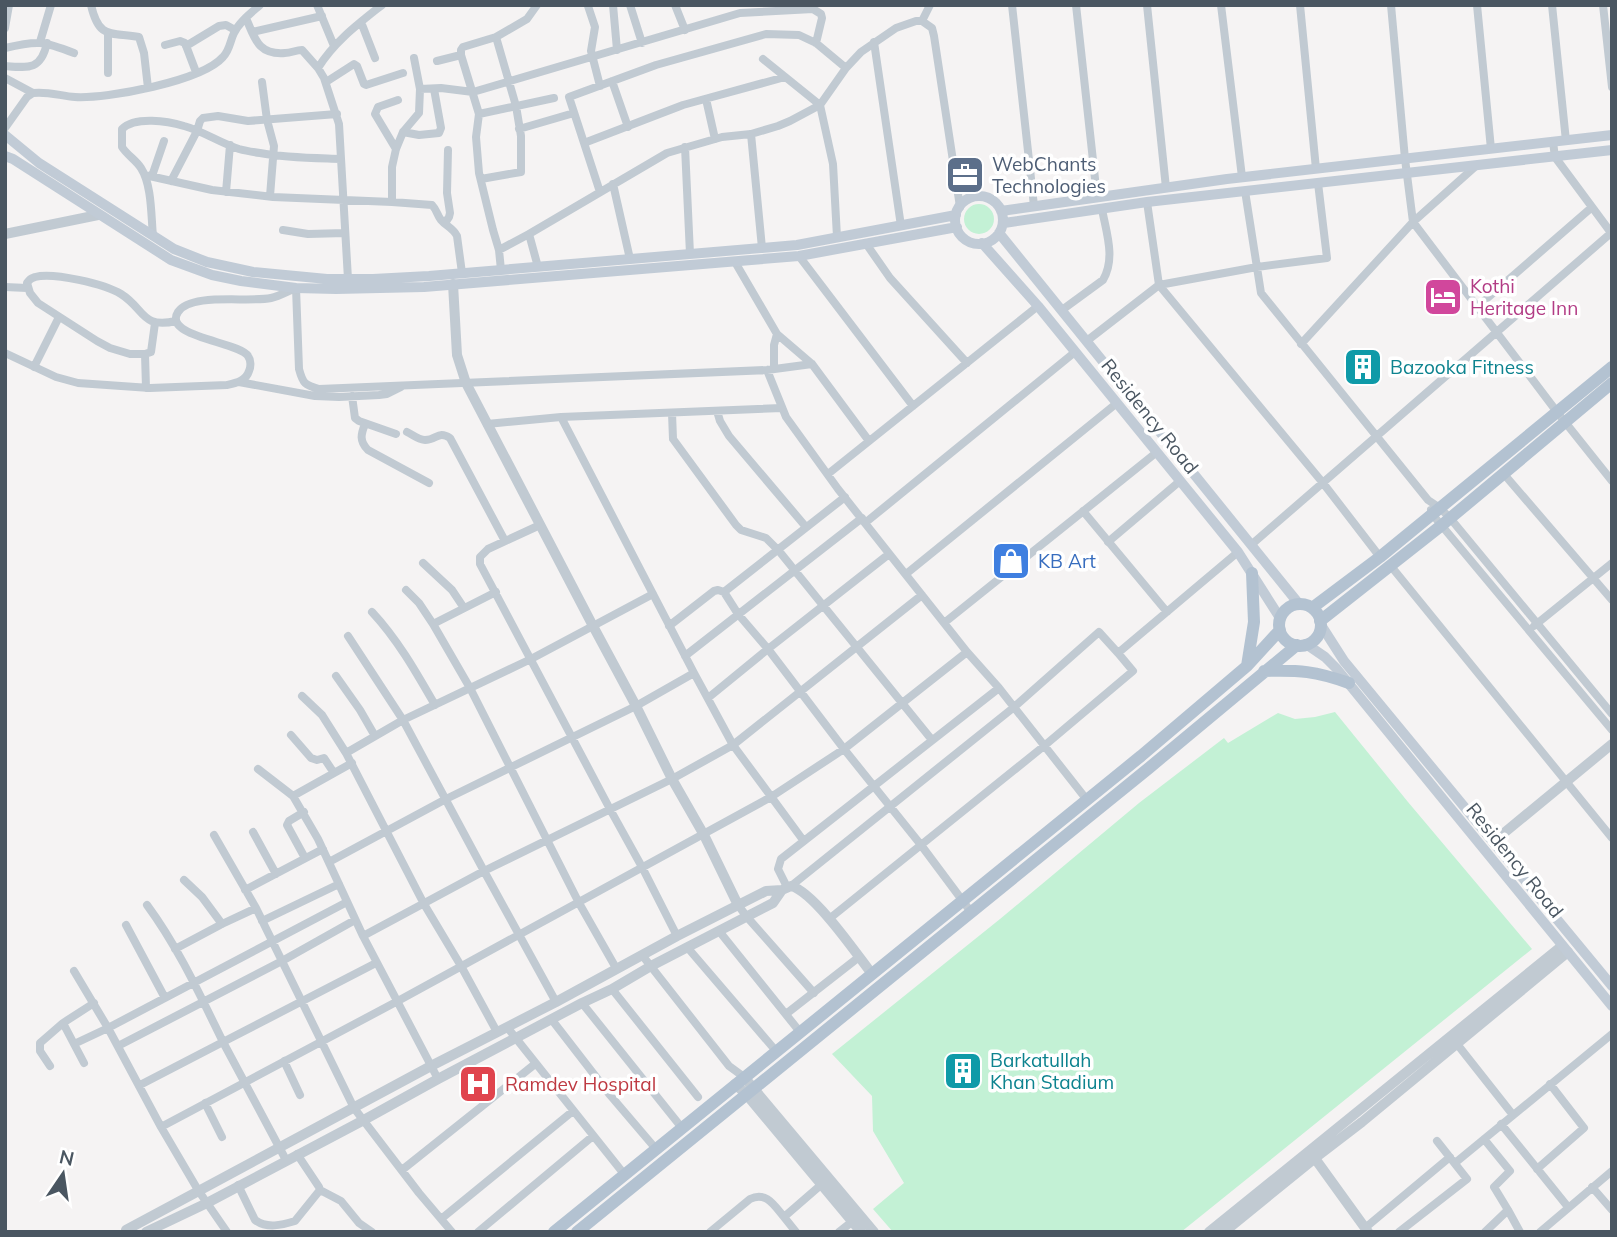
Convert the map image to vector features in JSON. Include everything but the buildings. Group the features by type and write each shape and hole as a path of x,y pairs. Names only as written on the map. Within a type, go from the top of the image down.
{"main road":[{"path":"5,135 39,163 174,249 207,262 253,272 327,279 462,273 797,245 901,226 958,211"},
{"path":"1001,222 997,204 991,199 975,197 967,200 958,211 957,228 967,240 982,243 989,242 1001,222 1034,206 1242,177 1612,135"},
{"path":"1001,222 1147,202 1612,150"},
{"path":"5,156 171,260 212,275 296,288 412,287 736,262 799,256 957,228"},
{"name":"Residency Road","path":"1001,222 1062,310 1145,415 1251,545 1306,606"},
{"name":"Residency Road","path":"982,243 1038,306 1238,552 1280,624"},
{"path":"554,1232 1087,800 1247,666 1280,624 1288,608 1306,606 1385,561 1446,521 1503,473 1612,367"},
{"path":"1320,623 1436,511 1561,417 1612,383"},
{"path":"1247,666 1254,622 1252,573"},
{"path":"577,1232 1149,768 1264,671 1315,639 1320,630 1318,615 1306,606"},
{"name":"Residency Road","path":"1320,623 1344,662 1612,986"},
{"path":"1280,624 1286,640 1302,645"},
{"name":"Residency Road","path":"1302,645 1325,657 1349,683 1612,1006"},
{"path":"1264,671 1312,671 1349,683"}],"street":[{"path":"5,28 9,5"},
{"path":"5,66 19,68 36,65 41,61 45,55 44,43 51,5"},
{"path":"91,5 100,27 108,33 138,37 144,53 148,88"},
{"path":"5,128 27,97 33,93 77,97 148,88 210,67 223,57 235,30 260,5"},
{"path":"317,5 334,46"},
{"path":"318,68 334,46 382,5"},
{"path":"501,270 499,250 481,179 476,137 479,114 461,50 463,47 496,37 527,19 537,5"},
{"path":"613,5 617,50"},
{"path":"630,5 642,43"},
{"path":"675,5 685,30"},
{"path":"922,21 930,5"},
{"path":"1012,5 1034,206"},
{"path":"1076,5 1097,197"},
{"path":"1147,5 1166,188"},
{"path":"1222,5 1242,177"},
{"path":"1300,5 1316,169"},
{"path":"1391,5 1413,222 1612,481"},
{"path":"1477,5 1491,149"},
{"path":"1552,5 1566,141"},
{"path":"1603,5 1612,88"},
{"path":"588,6 595,27 591,46 600,86"},
{"path":"420,89 473,92 685,30 738,9 813,9 821,14 822,18 816,43"},
{"path":"252,32 322,16"},
{"path":"246,18 261,48 281,53 302,50 326,82 339,124 348,279"},
{"path":"499,250 667,153 715,139 751,134 790,121 820,105 861,52 896,27 916,21 922,21 932,29 934,36 958,211"},
{"path":"361,22 375,58"},
{"path":"186,46 219,26 226,25 235,30"},
{"path":"108,33 108,73"},
{"path":"600,192 569,97 656,65 766,34 799,34 816,43 846,68"},
{"path":"481,179 521,172 516,106 496,37"},
{"path":"165,45 180,41 185,43 196,72"},
{"path":"874,42 901,226"},
{"path":"5,48 44,43 74,53"},
{"path":"437,61 461,55"},
{"path":"392,202 392,167 396,149 403,132 419,113 420,89 414,58"},
{"path":"763,59 820,105 832,164 837,237"},
{"path":"326,82 354,64 366,85 403,74"},
{"path":"584,143 683,106 785,77"},
{"path":"5,78 33,93"},
{"path":"612,81 628,127"},
{"path":"262,82 274,155 270,196"},
{"path":"403,132 419,135 441,131 435,89"},
{"path":"479,114 554,98"},
{"path":"706,99 715,139"},
{"path":"396,149 375,114 378,107 398,100"},
{"path":"519,129 574,113"},
{"path":"171,181 201,121 208,117 248,121 337,114"},
{"path":"341,159 274,155 240,149 185,126 154,121 125,126 122,130 122,147 148,175 171,181 226,192 432,205 441,220 457,236 462,273"},
{"path":"751,134 762,248"},
{"path":"153,236 148,175 164,141"},
{"path":"1251,545 1612,233 1555,157 1553,142"},
{"path":"226,192 230,145"},
{"path":"685,147 690,254"},
{"path":"445,223 450,209 447,193 448,150"},
{"path":"1301,344 1413,222 1476,165"},
{"path":"1088,340 1159,285 1257,267 1327,258 1318,183"},
{"path":"613,184 630,259"},
{"path":"1245,191 1261,293 1436,511 1537,624 1612,714"},
{"path":"1147,202 1159,285 1612,838"},
{"path":"1477,307 1591,208"},
{"path":"1062,310 1107,273 1110,256 1102,209"},
{"path":"5,234 98,215"},
{"path":"283,230 308,234 345,233"},
{"path":"529,234 538,267"},
{"path":"867,245 890,278 967,363"},
{"path":"799,256 913,406"},
{"path":"736,262 777,334 812,364 869,441"},
{"path":"155,323 151,352 130,354 110,348 38,303 27,288 27,283 30,279 43,276 94,284 121,294 140,314 155,323 176,321"},
{"path":"453,284 457,355 466,383 672,779 704,835 738,905 814,993"},
{"path":"5,287 27,288"},
{"path":"5,354 56,377 78,383 146,388 227,385 239,382 247,376 250,369 248,355 235,347 181,329 176,321 178,312 192,302 273,298 296,288 299,369 307,386 319,389 770,370 812,364"},
{"path":"828,474 1038,306"},
{"path":"34,367 59,317"},
{"path":"777,334 770,370 786,417 863,521 1087,800"},
{"path":"685,656 863,521 1076,352"},
{"path":"145,354 146,388"},
{"path":"239,382 315,396 387,394 404,386"},
{"path":"352,396 355,418 396,434"},
{"path":"906,574 1117,403"},
{"path":"487,424 561,417 782,408"},
{"path":"717,411 729,436 806,527"},
{"path":"672,413 673,439 736,525 741,530 766,538 779,551 932,740"},
{"path":"561,417 733,745 803,840"},
{"path":"365,424 361,440 368,450 429,483"},
{"path":"407,432 425,440 441,434 450,438 505,541"},
{"path":"944,623 1157,452"},
{"path":"1503,473 1612,600"},
{"path":"1108,542 1180,481"},
{"path":"724,592 845,497"},
{"path":"1083,511 1167,612"},
{"path":"1446,521 1529,630 1612,730"},
{"path":"540,525 488,549 480,557 481,564 677,936"},
{"path":"1118,653 1238,552"},
{"path":"708,698 889,554"},
{"path":"423,563 452,590 464,608"},
{"path":"1529,630 1612,563"},
{"path":"406,590 433,624 470,688 579,903 616,968"},
{"path":"669,626 714,591 724,592 738,614 801,691 971,912"},
{"path":"433,624 496,592"},
{"path":"346,753 403,720 531,659 653,594"},
{"path":"363,936 548,839 611,811 733,745 922,595"},
{"path":"372,612 400,646 435,705"},
{"path":"146,1232 207,1203 773,903 786,887 1013,708 1099,632 1133,671 829,919"},
{"path":"348,636 403,720 556,1002"},
{"path":"161,1127 771,797 844,749 967,652"},
{"path":"328,862 446,799 636,706 694,673"},
{"path":"336,676 374,736"},
{"path":"786,887 778,869 781,859 999,688"},
{"path":"302,696 323,715 352,763 424,904 497,1032"},
{"path":"291,735 311,758 327,760 334,773"},
{"path":"1493,842 1612,744"},
{"path":"293,796 352,763"},
{"path":"258,769 293,796 304,812 376,963 438,1079"},
{"path":"304,812 287,825 305,858"},
{"path":"253,832 276,874"},
{"path":"214,835 256,908 354,1108 452,1232"},
{"path":"246,890 323,849"},
{"path":"184,880 202,897 222,924"},
{"path":"262,921 339,884"},
{"path":"125,1231 431,1066 766,891 786,887 803,892 829,919 872,974"},
{"path":"74,1044 347,902"},
{"path":"147,905 168,934 286,1160"},
{"path":"175,949 256,908"},
{"path":"118,1046 355,920"},
{"path":"126,925 165,998"},
{"path":"719,931 800,1032"},
{"path":"687,947 776,1051"},
{"path":"1224,1232 1312,1154 1362,1122 1457,1044 1565,949"},
{"path":"1209,1232 1312,1154 1565,949"},
{"path":"642,955 861,1232"},
{"path":"786,1014 859,957"},
{"path":"140,1085 376,963"},
{"path":"74,971 140,1085 161,1127 198,1190 227,1232"},
{"path":"612,989 698,1097"},
{"path":"50,1066 40,1051 40,1043 63,1023 94,1003"},
{"path":"582,1003 682,1128"},
{"path":"552,1020 656,1149"},
{"path":"63,1023 84,1063"},
{"path":"507,1027 624,1174"},
{"path":"1312,1154 1366,1230 1612,1034"},
{"path":"1457,1044 1513,1115"},
{"path":"284,1061 300,1095"},
{"path":"402,1170 535,1064"},
{"path":"1537,1169 1584,1128 1550,1084"},
{"path":"749,1091 874,1232"},
{"path":"205,1103 222,1137"},
{"path":"441,1219 573,1111"},
{"path":"1501,1124 1568,1207"},
{"path":"478,1232 593,1136"},
{"path":"1483,1139 1510,1171 1494,1187 1520,1232"},
{"path":"1399,1232 1467,1179 1437,1142"},
{"path":"297,1154 320,1190 341,1201 359,1223 372,1232"},
{"path":"1540,1232 1612,1171"},
{"path":"784,1217 822,1184"},
{"path":"238,1185 255,1220 264,1226 295,1221 320,1190"},
{"path":"1592,1187 1612,1210"},
{"path":"710,1232 756,1196 769,1199 796,1232"},
{"path":"1485,1232 1508,1210"},
{"path":"839,1232 853,1221"}],"green space":[{"path":"979,204 990,208 994,219 990,230 979,234 968,230 964,219 968,208"},
{"path":"1335,712 1532,949 1181,1232 893,1232 873,1209 904,1183 873,1131 872,1096 832,1054 1139,803 1224,738 1228,743 1278,713 1295,719"}],"place":[{"name":"WebChants Technologies","path":"965,175"},
{"name":"Kothi Heritage Inn","path":"1443,297"},
{"name":"Bazooka Fitness","path":"1363,367"},
{"name":"KB Art","path":"1011,561"},
{"name":"Barkatullah Khan Stadium","path":"963,1071"},
{"name":"Ramdev Hospital","path":"478,1084"}]}
